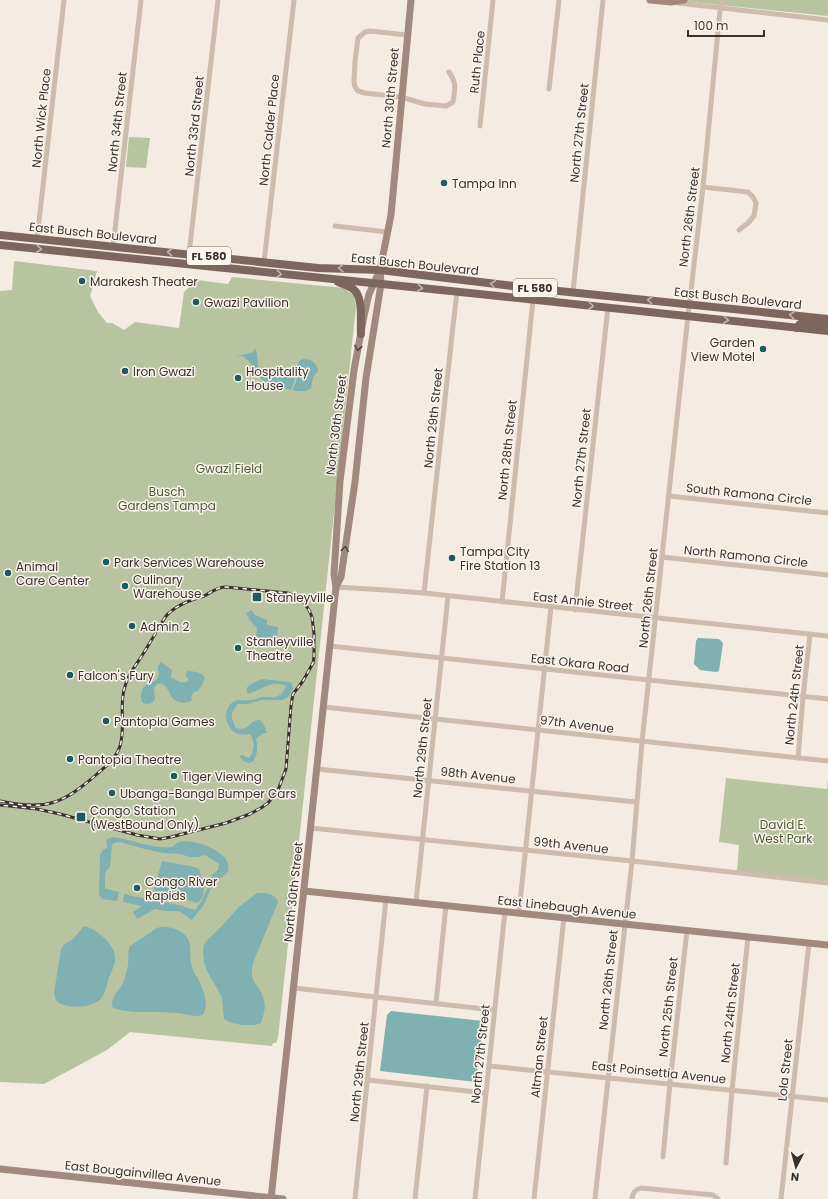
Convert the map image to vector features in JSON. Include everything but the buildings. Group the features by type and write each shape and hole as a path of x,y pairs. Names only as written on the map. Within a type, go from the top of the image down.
{"main road":[{"name":"North 30th Street","path":"336,587 341,577 354,490 377,284 391,215 411,0"},
{"path":"650,0 671,2 684,0"},
{"name":"East Busch Boulevard","path":"0,235 318,268 380,270 530,288 828,319"},
{"name":"East Busch Boulevard","path":"0,245 828,331"},
{"path":"60,252 94,252 113,247"},
{"path":"208,267 258,268 262,266 264,262"},
{"path":"332,280 352,288 356,292 360,302 361,334"},
{"name":"North 30th Street","path":"271,1198 336,587 334,574 340,481 354,370 369,294 377,284"},
{"path":"533,300 535,296 538,295 566,298 572,292"},
{"path":"797,328 803,323 828,325"},
{"name":"East Linebaugh Avenue","path":"304,891 828,945"},
{"name":"East Bougainvillea Avenue","path":"0,1169 283,1199"}],"street":[{"name":"North Wick Place","path":"38,239 64,0"},
{"name":"North 34th Street","path":"113,247 141,0"},
{"name":"North 33rd Street","path":"190,254 218,0"},
{"name":"North Calder Place","path":"264,262 294,0"},
{"name":"Ruth Place","path":"480,126 494,0"},
{"path":"549,89 559,0"},
{"name":"North 27th Street","path":"572,292 603,0"},
{"name":"North 26th Street","path":"595,1199 632,861 642,742 703,187 721,0"},
{"path":"671,2 828,20"},
{"path":"407,35 370,31 365,32 358,38 354,82 358,91 401,97 425,104 446,106 453,102 456,86 454,79 449,72"},
{"path":"703,187 748,192 753,197 756,203 754,216 739,230"},
{"path":"335,226 387,232"},
{"name":"North 29th Street","path":"424,593 458,292"},
{"name":"North 28th Street","path":"502,602 533,300"},
{"name":"North 27th Street","path":"575,610 608,307"},
{"name":"South Ramona Circle","path":"669,496 828,513"},
{"name":"North Ramona Circle","path":"662,557 828,575"},
{"name":"East Annie Street","path":"336,587 424,593 828,636"},
{"name":"North 29th Street","path":"416,902 448,596"},
{"path":"519,912 551,607"},
{"name":"North 24th Street","path":"798,758 810,634"},
{"name":"East Okara Road","path":"330,646 828,699"},
{"name":"97th Avenue","path":"324,707 828,761"},
{"name":"98th Avenue","path":"317,769 636,802"},
{"name":"99th Avenue","path":"311,828 828,883"},
{"name":"North 29th Street","path":"355,1199 386,899"},
{"path":"436,1003 446,905"},
{"name":"North 27th Street","path":"475,1199 504,911"},
{"name":"Altman Street","path":"534,1199 564,917"},
{"name":"North 25th Street","path":"663,1157 687,930"},
{"name":"North 24th Street","path":"726,1163 748,937"},
{"name":"Lola Street","path":"781,1199 809,943"},
{"path":"294,988 494,1010"},
{"name":"East Poinsettia Avenue","path":"489,1066 828,1100"},
{"path":"368,1080 485,1093"},
{"path":"415,1199 427,1086"},
{"path":"632,1199 636,1190 641,1188 713,1195 718,1199"}],"green space":[{"path":"673,0 828,0 828,16"},
{"path":"129,137 150,138 146,168 126,167"},
{"name":"Busch Gardens Tampa","path":"14,261 97,271 90,296 98,312 107,323 112,323 124,330 135,322 179,328 184,292 197,280 228,284 232,277 344,288 354,296 356,307 278,1038 276,1043 273,1043 272,1046 130,1032 107,1050 44,1084 0,1082 0,291 12,290"},
{"name":"David E. West Park","path":"726,778 827,789 828,779 828,882 737,871 739,845 719,842"}],"water":[{"path":"255,348 260,370 280,377 295,377 291,390 263,381 248,360 242,356 235,357 253,352"},
{"path":"303,359 313,362 318,370 313,378 311,388 306,391 294,391 293,389 296,382 298,364 299,361"},
{"path":"251,610 255,615 267,620 267,625 278,627 276,646 270,646 270,643 267,643 264,638 256,637 257,628 246,614"},
{"path":"698,638 719,639 723,643 719,671 700,670 694,664 696,641"},
{"path":"161,662 172,670 171,677 179,682 188,681 186,676 187,671 197,672 205,678 198,691 194,692 190,702 178,702 171,696 166,687 161,683 157,684 154,688 155,699 152,703 146,704 142,702 142,689 157,679 159,673 158,667"},
{"path":"262,679 289,682 292,683 293,689 288,697 282,700 262,700 247,704 238,704 233,710 232,718 236,728 241,729 247,727 253,722 260,720 267,733 263,733 256,739 256,755 252,762 248,763 239,756 242,755 249,758 254,746 252,737 250,734 235,733 227,722 226,714 229,706 235,701 253,700 260,697 276,697 282,693 286,686 271,684 248,694 248,687"},
{"path":"112,837 157,847 172,847 178,842 185,841 202,844 219,852 225,858 228,864 228,871 226,875 214,883 204,905 192,920 179,911 155,909 137,919 133,912 142,906 123,902 124,894 151,900 162,861 199,869 204,892 201,900 197,903 171,897 158,899 158,901 195,910 201,902 212,875 218,870 219,864 205,855 190,857 180,854 163,853 119,842 114,843 112,845 110,867 106,871 105,875 105,888 119,892 117,901 102,899 99,894 100,855 103,850 107,848 107,840"},
{"path":"257,893 267,893 272,895 278,902 253,963 252,970 253,980 262,995 265,1004 263,1018 261,1023 258,1024 242,1025 231,1023 224,1019 222,998 207,971 203,951 207,940 239,907"},
{"path":"84,926 98,933 112,947 115,956 114,966 100,1000 87,1006 77,1007 62,1005 56,999 54,993 61,949 65,944 73,939"},
{"path":"168,927 178,930 188,939 190,946 190,960 193,971 202,987 206,1003 203,1015 196,1016 180,1013 142,1012 113,1008 113,998 123,983 127,972 130,946 157,928"},
{"path":"391,1011 483,1021 476,1082 380,1071 387,1015"}],"railway":[{"path":"0,801 30,805 42,805 53,802 74,792 110,762 116,755 122,738 122,707 127,679 164,618 177,607 217,589 226,587 288,593 302,600 309,610 312,617 314,634 313,663 303,681 293,694 286,769 278,790 268,803 261,808 226,823 160,839 137,835 37,809 0,805"}],"place":[{"name":"Tampa Inn","path":"444,183"},
{"name":"Marakesh Theater","path":"82,281"},
{"name":"Gwazi Pavilion","path":"196,302"},
{"name":"Garden View Motel","path":"763,349"},
{"name":"Iron Gwazi","path":"125,371"},
{"name":"Hospitality House","path":"238,378"},
{"name":"Tampa City Fire Station 13","path":"452,558"},
{"name":"Park Services Warehouse","path":"106,562"},
{"name":"Animal Care Center","path":"8,573"},
{"name":"Culinary Warehouse","path":"125,586"},
{"name":"Stanleyville","path":"257,597"},
{"name":"Admin 2","path":"132,626"},
{"name":"Stanleyville Theatre","path":"238,648"},
{"name":"Falcon's Fury","path":"70,675"},
{"name":"Pantopia Games","path":"106,721"},
{"name":"Pantopia Theatre","path":"70,759"},
{"name":"Tiger Viewing","path":"174,776"},
{"name":"Ubanga-Banga Bumper Cars","path":"112,793"},
{"name":"Congo Station (WestBound Only)","path":"81,817"},
{"name":"Congo River Rapids","path":"137,888"}],"park label":[{"name":"Gwazi Field","path":"229,468"}]}
